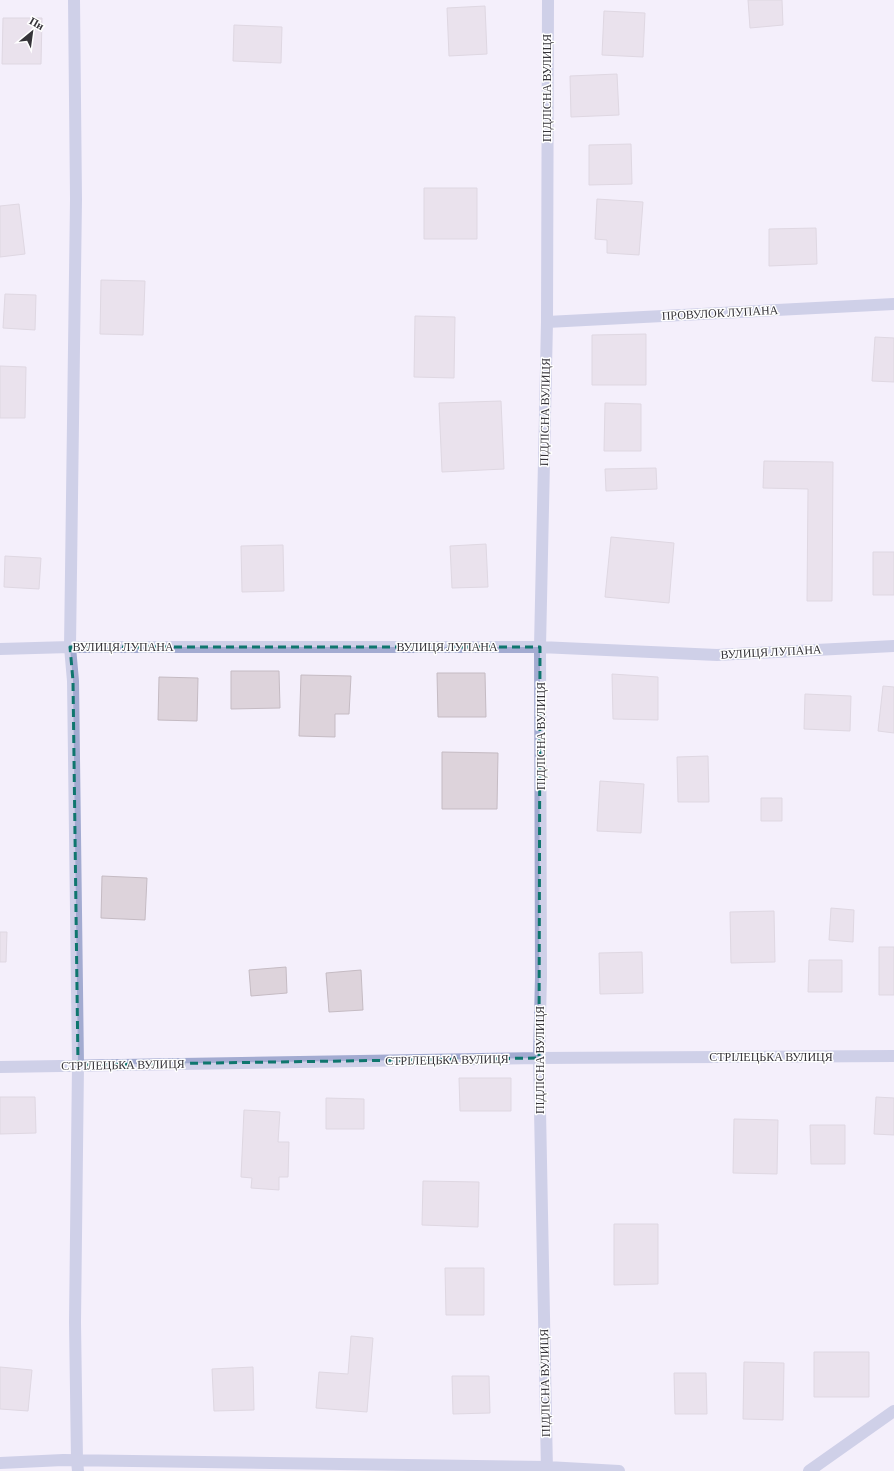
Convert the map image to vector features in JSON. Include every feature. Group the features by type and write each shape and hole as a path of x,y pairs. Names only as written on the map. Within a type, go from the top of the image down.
{"street":[{"path":"74,0 76,199 70,647 73,681 78,1065 75,1322 77,1466"},
{"name":"ПІДЛІСНА ВУЛИЦЯ","path":"547,1469 539,1058 541,977 540,648 546,322 548,0"},
{"name":"ПРОВУЛОК ЛУПАНА","path":"546,322 894,304"},
{"name":"ВУЛИЦЯ ЛУПАНА","path":"0,649 70,647 540,648 717,655 894,646"},
{"name":"СТРІЛЕЦЬКА ВУЛИЦЯ","path":"0,1066 539,1058 894,1056"},
{"path":"809,1471 894,1411"},
{"path":"0,1462 77,1466 547,1469 619,1471"}],"highlighted area":[{"path":"70,647 540,647 539,1058 78,1065 73,681"}],"building":[{"path":"748,0 782,0 783,25 750,28"},
{"path":"485,6 487,54 449,56 447,8"},
{"path":"604,11 645,13 643,57 602,55"},
{"path":"3,18 42,18 41,64 2,64"},
{"path":"234,25 282,27 281,63 233,61"},
{"path":"617,74 619,115 571,117 570,76"},
{"path":"631,144 632,184 589,185 589,145"},
{"path":"424,188 477,188 477,239 424,239"},
{"path":"597,199 643,202 639,255 607,253 607,240 595,239"},
{"path":"19,204 25,254 0,257 0,206"},
{"path":"816,228 817,264 769,266 769,229"},
{"path":"101,280 145,281 143,335 100,334"},
{"path":"5,294 36,295 35,330 3,328"},
{"path":"415,316 455,317 454,378 414,377"},
{"path":"646,334 646,385 592,385 592,335"},
{"path":"875,337 894,338 894,382 872,381"},
{"path":"0,366 26,367 25,418 0,418"},
{"path":"501,401 504,469 442,472 439,403"},
{"path":"605,403 641,404 641,451 604,451"},
{"path":"764,461 833,462 832,601 807,601 808,489 763,488"},
{"path":"656,468 657,489 606,491 605,469"},
{"path":"611,537 674,543 669,603 605,597"},
{"path":"486,544 488,587 452,588 450,546"},
{"path":"283,545 284,591 242,592 241,546"},
{"path":"873,552 894,552 894,595 873,595"},
{"path":"5,556 41,558 39,589 4,587"},
{"path":"231,671 279,671 280,708 231,709"},
{"path":"437,673 485,673 486,717 438,717"},
{"path":"612,674 658,677 658,720 613,719"},
{"path":"301,675 351,676 349,714 335,714 335,737 299,736"},
{"path":"159,677 198,678 197,721 158,720"},
{"path":"883,686 894,687 894,733 878,731"},
{"path":"805,694 851,696 850,731 804,729"},
{"path":"442,752 498,753 497,809 442,809"},
{"path":"708,756 709,802 678,802 677,757"},
{"path":"600,781 644,784 641,833 597,831"},
{"path":"761,798 782,798 782,821 761,821"},
{"path":"102,876 147,878 145,920 101,918"},
{"path":"831,908 854,910 853,942 829,940"},
{"path":"774,911 775,962 731,963 730,912"},
{"path":"0,932 7,932 6,962 0,962"},
{"path":"879,947 894,947 894,995 879,995"},
{"path":"642,952 643,993 600,994 599,953"},
{"path":"809,960 842,960 842,992 808,992"},
{"path":"286,967 287,993 251,996 249,970"},
{"path":"361,970 363,1010 329,1012 326,973"},
{"path":"459,1078 511,1078 511,1111 460,1111"},
{"path":"0,1097 35,1097 36,1133 0,1134"},
{"path":"876,1097 894,1098 894,1135 874,1134"},
{"path":"326,1098 364,1099 364,1129 326,1129"},
{"path":"244,1110 280,1112 278,1142 289,1142 288,1177 279,1177 279,1190 251,1188 252,1178 241,1177"},
{"path":"734,1119 778,1120 777,1174 733,1173"},
{"path":"810,1125 845,1125 845,1164 811,1164"},
{"path":"423,1181 479,1182 478,1227 422,1225"},
{"path":"614,1224 658,1224 658,1284 614,1285"},
{"path":"445,1268 484,1268 484,1315 446,1315"},
{"path":"351,1336 373,1338 367,1412 316,1408 319,1372 348,1374"},
{"path":"814,1352 869,1352 869,1397 814,1397"},
{"path":"744,1362 784,1363 783,1420 743,1419"},
{"path":"0,1367 32,1370 28,1411 0,1409"},
{"path":"253,1367 254,1410 214,1411 212,1369"},
{"path":"674,1373 706,1373 707,1414 675,1414"},
{"path":"452,1376 489,1376 490,1413 453,1414"}]}
